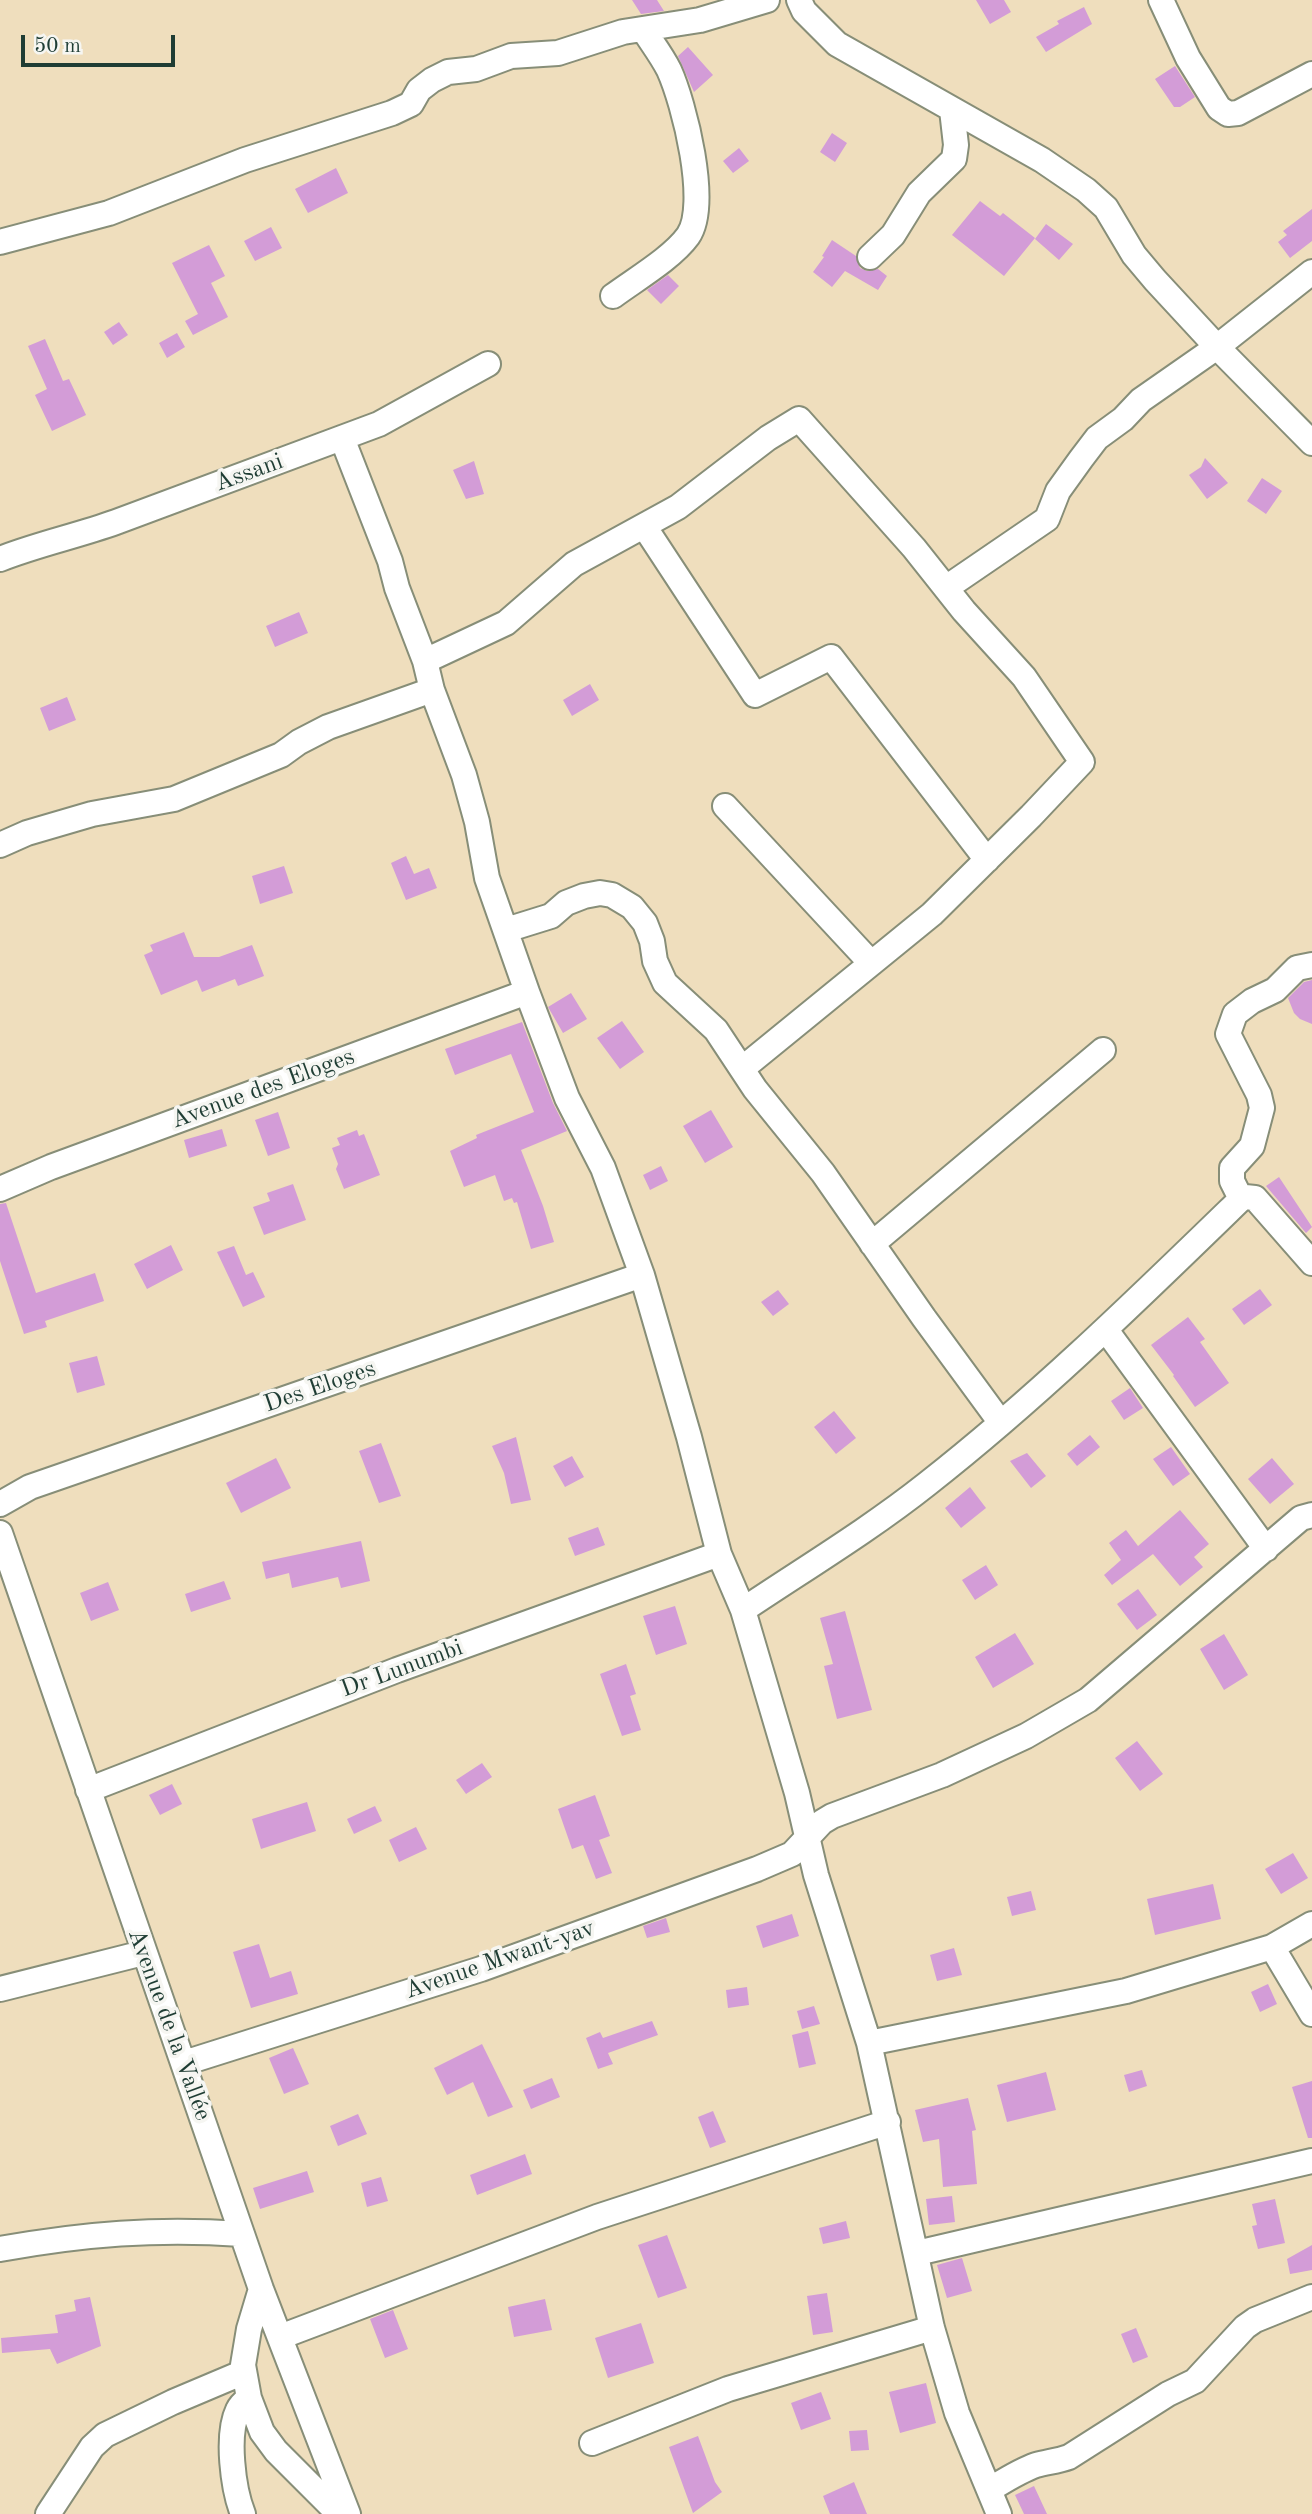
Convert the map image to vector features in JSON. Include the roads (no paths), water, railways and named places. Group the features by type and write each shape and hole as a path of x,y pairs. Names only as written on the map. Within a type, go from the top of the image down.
{"street":[{"path":"0,243 110,213 245,160 392,113 411,104 419,90 448,72 476,69 511,56 558,53 623,33 700,20 767,0"},
{"path":"799,0 804,11 837,44 1067,175 1096,199 1118,225 1142,266 1312,443"},
{"path":"1161,0 1188,58 1219,108 1225,112 1238,113 1312,74"},
{"path":"613,296 679,246 690,233 696,215 698,184 688,131 669,71 643,29"},
{"path":"870,257 892,235 919,193 954,159 956,145 952,110"},
{"path":"946,588 1046,519 1058,491 1097,438 1123,419 1141,400 1217,347 1312,272"},
{"name":"Assani","path":"0,559 92,530 379,424 488,364"},
{"path":"425,661 506,623 574,564 678,507 768,438 799,419 1024,677 1082,762 932,914 743,1068"},
{"path":"342,438 366,494 425,661 432,690 464,775 477,822 487,878 527,992 567,1098 603,1168 642,1275 686,1425 719,1554 743,1610 797,1793 806,1839 869,2043 932,2328 957,2413 999,2514"},
{"path":"644,526 755,695 831,657 987,860"},
{"path":"0,845 27,833 92,814 174,799 281,755 328,727 432,690"},
{"path":"725,807 871,963"},
{"path":"506,930 551,916 566,903 584,895 612,895 632,908 645,923 652,941 654,961 665,983 716,1030 755,1089 823,1172 1001,1423"},
{"path":"1241,1199 1232,1181 1232,1168 1252,1146 1262,1108 1259,1096 1228,1034 1235,1014 1252,1001 1275,990 1297,968 1312,965"},
{"name":"Avenue des Eloges","path":"0,1189 51,1167 527,992"},
{"path":"872,1244 1103,1050"},
{"path":"743,1610 925,1486 1106,1330 1241,1199 1255,1198 1312,1263"},
{"name":"Des Eloges","path":"0,1504 30,1487 642,1275"},
{"path":"1106,1330 1266,1549"},
{"name":"Avenue Mwant-yav","path":"184,2063 481,1969 792,1854 822,1822 832,1816 942,1775 1026,1736 1088,1700 1301,1518 1312,1515"},
{"name":"Avenue de la Vallée","path":"0,1533 261,2289 348,2514"},
{"name":"Dr Lunumbi","path":"88,1790 397,1670 719,1554"},
{"path":"869,2043 1126,1991 1272,1947 1312,1924"},
{"path":"1272,1947 1312,2014"},
{"path":"0,1989 143,1953"},
{"path":"280,2337 597,2217 888,2122"},
{"path":"917,2253 1312,2161"},
{"path":"0,2249 128,2232 195,2231 242,2234"},
{"path":"261,2289 247,2339 244,2372 249,2398 262,2432 276,2451 339,2514"},
{"path":"989,2490 1038,2464 1057,2462 1069,2456 1168,2394 1195,2381 1245,2327 1255,2320 1311,2300"},
{"path":"592,2443 729,2389 932,2328"},
{"path":"48,2514 92,2447 105,2435 244,2372"},
{"path":"243,2514 234,2476 233,2437 237,2411 249,2398"}]}
